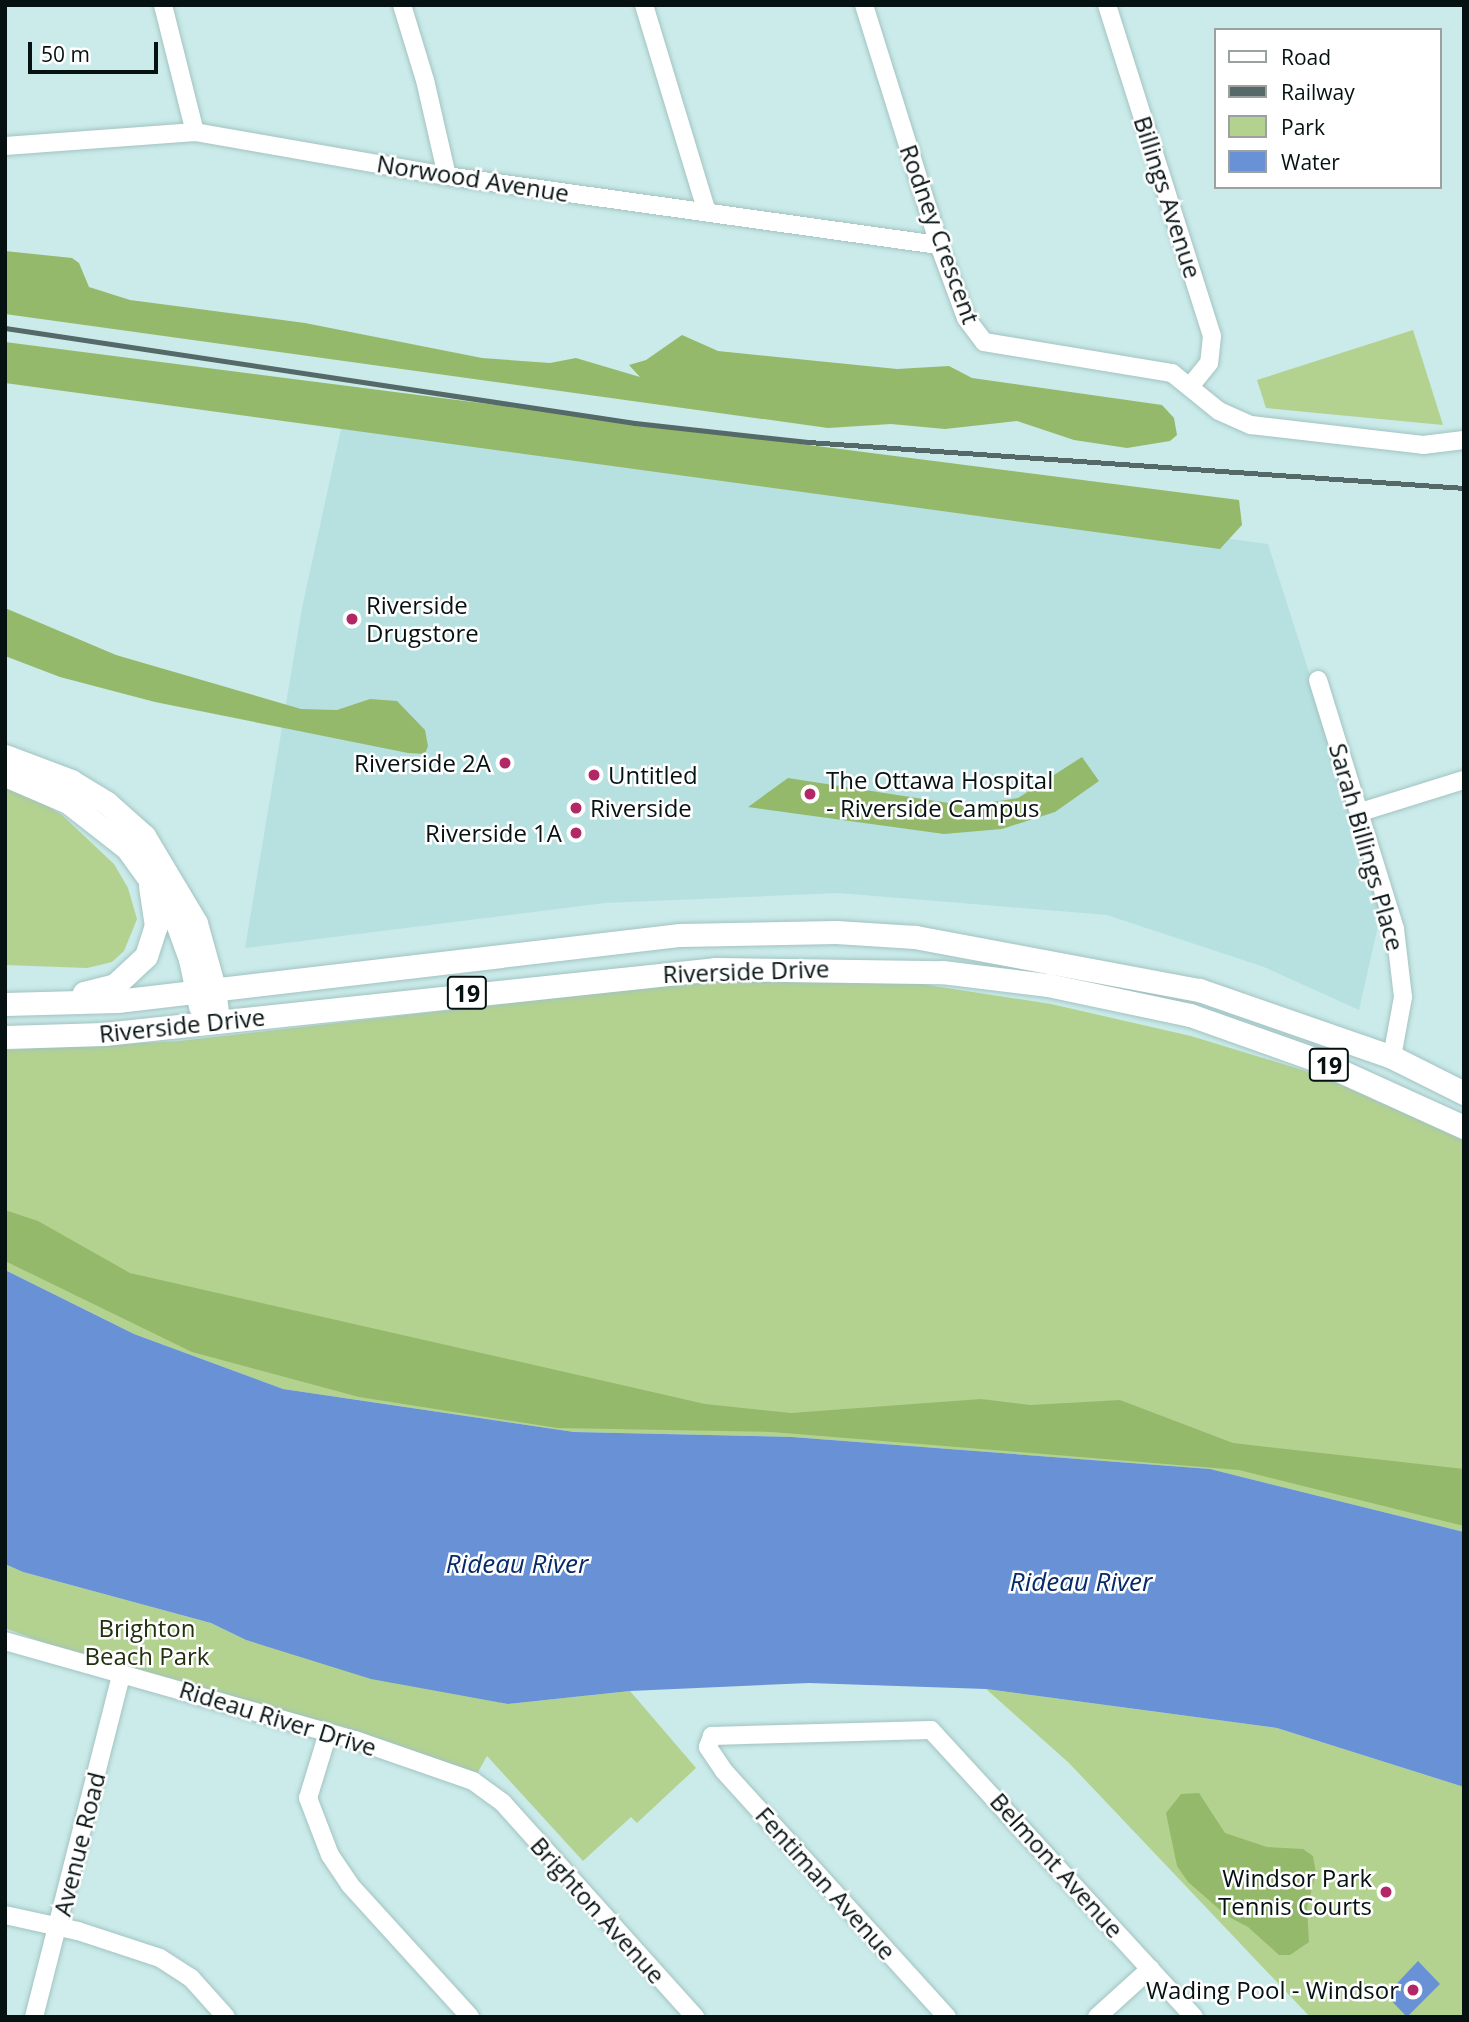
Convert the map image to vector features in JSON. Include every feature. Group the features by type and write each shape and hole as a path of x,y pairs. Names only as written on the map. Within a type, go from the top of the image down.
{"main road":[{"path":"5,756 71,781 107,803 144,836 191,912 210,1023"},
{"path":"5,775 68,802 108,831 144,870 173,912 206,989"},
{"path":"48,1004 115,985 146,956 156,911 144,870"},
{"name":"Riverside Drive","path":"5,1004 48,1004 206,989 680,935 836,932 946,941 1199,990 1392,1057 1464,1093"},
{"name":"Riverside Drive","path":"5,1037 92,1035 715,969 942,972 1048,985 1191,1015 1314,1059 1464,1126"}],"street":[{"path":"163,5 195,132"},
{"path":"402,5 425,80 447,176"},
{"path":"644,5 707,212"},
{"name":"Rodney Crescent","path":"864,5 939,245 965,318 984,342 1172,373 1191,385 1219,411 1251,425 1423,445 1464,440"},
{"name":"Billings Avenue","path":"1107,5 1212,336 1209,363 1191,385"},
{"name":"Norwood Avenue","path":"5,146 195,132 447,176 939,245"},
{"name":"Sarah Billings Place","path":"1318,680 1361,811 1397,943 1403,997 1392,1057"},
{"path":"1361,811 1464,780"},
{"name":"Rideau River Drive","path":"5,1641 122,1672 328,1733 474,1782 502,1803"},
{"name":"Avenue Road","path":"34,2017 122,1672"},
{"name":"Belmont Avenue","path":"708,1747 716,1733 912,1728 931,1730 967,1766 1194,2017"},
{"path":"328,1733 308,1798 330,1855 350,1885 471,2017"},
{"name":"Fentiman Avenue","path":"708,1747 723,1771 947,2017"},
{"name":"Brighton Avenue","path":"502,1803 695,2017"},
{"path":"5,1915 160,1958 191,1979 226,2017"},
{"path":"1097,2017 1150,1969"}],"shaded area":[{"name":"The Ottawa Hospital - Riverside Campus","path":"341,429 611,456 1268,544 1383,904 1359,1010 1264,967 1107,915 838,893 605,903 245,948 302,608"}],"green space":[{"path":"5,251 72,258 79,263 89,287 130,300 305,323 482,358 550,363 576,358 640,377 629,365 646,360 682,335 718,351 897,369 949,366 972,378 1162,405 1174,418 1177,435 1170,441 1127,448 1074,440 1017,421 945,429 891,424 828,428 5,314"},
{"path":"1413,330 1443,425 1266,408 1257,380"},
{"path":"5,342 1239,500 1242,525 1220,549 5,383"},
{"path":"5,608 116,655 301,709 337,710 370,699 397,701 425,730 428,746 425,754 408,753 155,702 60,677 5,656"},
{"path":"1082,757 1099,781 1055,812 1002,829 944,834 748,807 788,778 968,806 1018,798"},
{"path":"5,789 26,793 62,815 114,864 128,888 137,919 124,951 112,962 87,968 5,965"},
{"path":"715,980 921,984 1051,1004 1191,1036 1319,1075 1464,1140 1464,1532 1210,1469 792,1437 574,1432 283,1389 134,1334 5,1270 5,1050 179,1041"},
{"path":"5,1210 38,1221 130,1273 705,1404 791,1413 981,1399 1031,1405 1120,1400 1233,1443 1464,1469 1464,1526 1239,1470 772,1432 557,1428 359,1397 192,1352 5,1261"},
{"name":"Brighton Beach Park","path":"5,1564 23,1572 211,1623 246,1640 334,1665 508,1704 630,1691 696,1768 637,1823 631,1817 583,1861 487,1756 473,1781 122,1672 5,1628"},
{"path":"986,1689 1277,1728 1464,1787 1464,2017 1310,2017 1069,1763"},
{"path":"1199,1793 1225,1833 1267,1847 1303,1849 1313,1856 1316,1873 1307,1908 1309,1942 1290,1955 1279,1955 1248,1927 1227,1916 1188,1882 1177,1866 1166,1813 1181,1794"}],"water":[{"name":"Rideau River","path":"5,1270 134,1334 283,1389 574,1432 792,1437 1210,1469 1464,1532 1464,1787 1277,1728 986,1689 809,1683 630,1691 508,1704 371,1679 246,1640 211,1623 23,1572 5,1564"},
{"name":"Wading Pool - Windsor","path":"1418,1961 1440,1984 1407,2017 1386,1995"}],"railway":[{"path":"5,328 635,423 808,442 1464,488"}],"place":[{"name":"Riverside Drugstore","path":"352,619"},
{"name":"Riverside 2A","path":"505,763"},
{"name":"Untitled","path":"594,775"},
{"name":"The Ottawa Hospital - Riverside Campus","path":"810,794"},
{"name":"Riverside","path":"576,808"},
{"name":"Riverside 1A","path":"576,833"},
{"name":"Windsor Park Tennis Courts","path":"1386,1892"},
{"name":"Wading Pool - Windsor","path":"1413,1990"}]}
